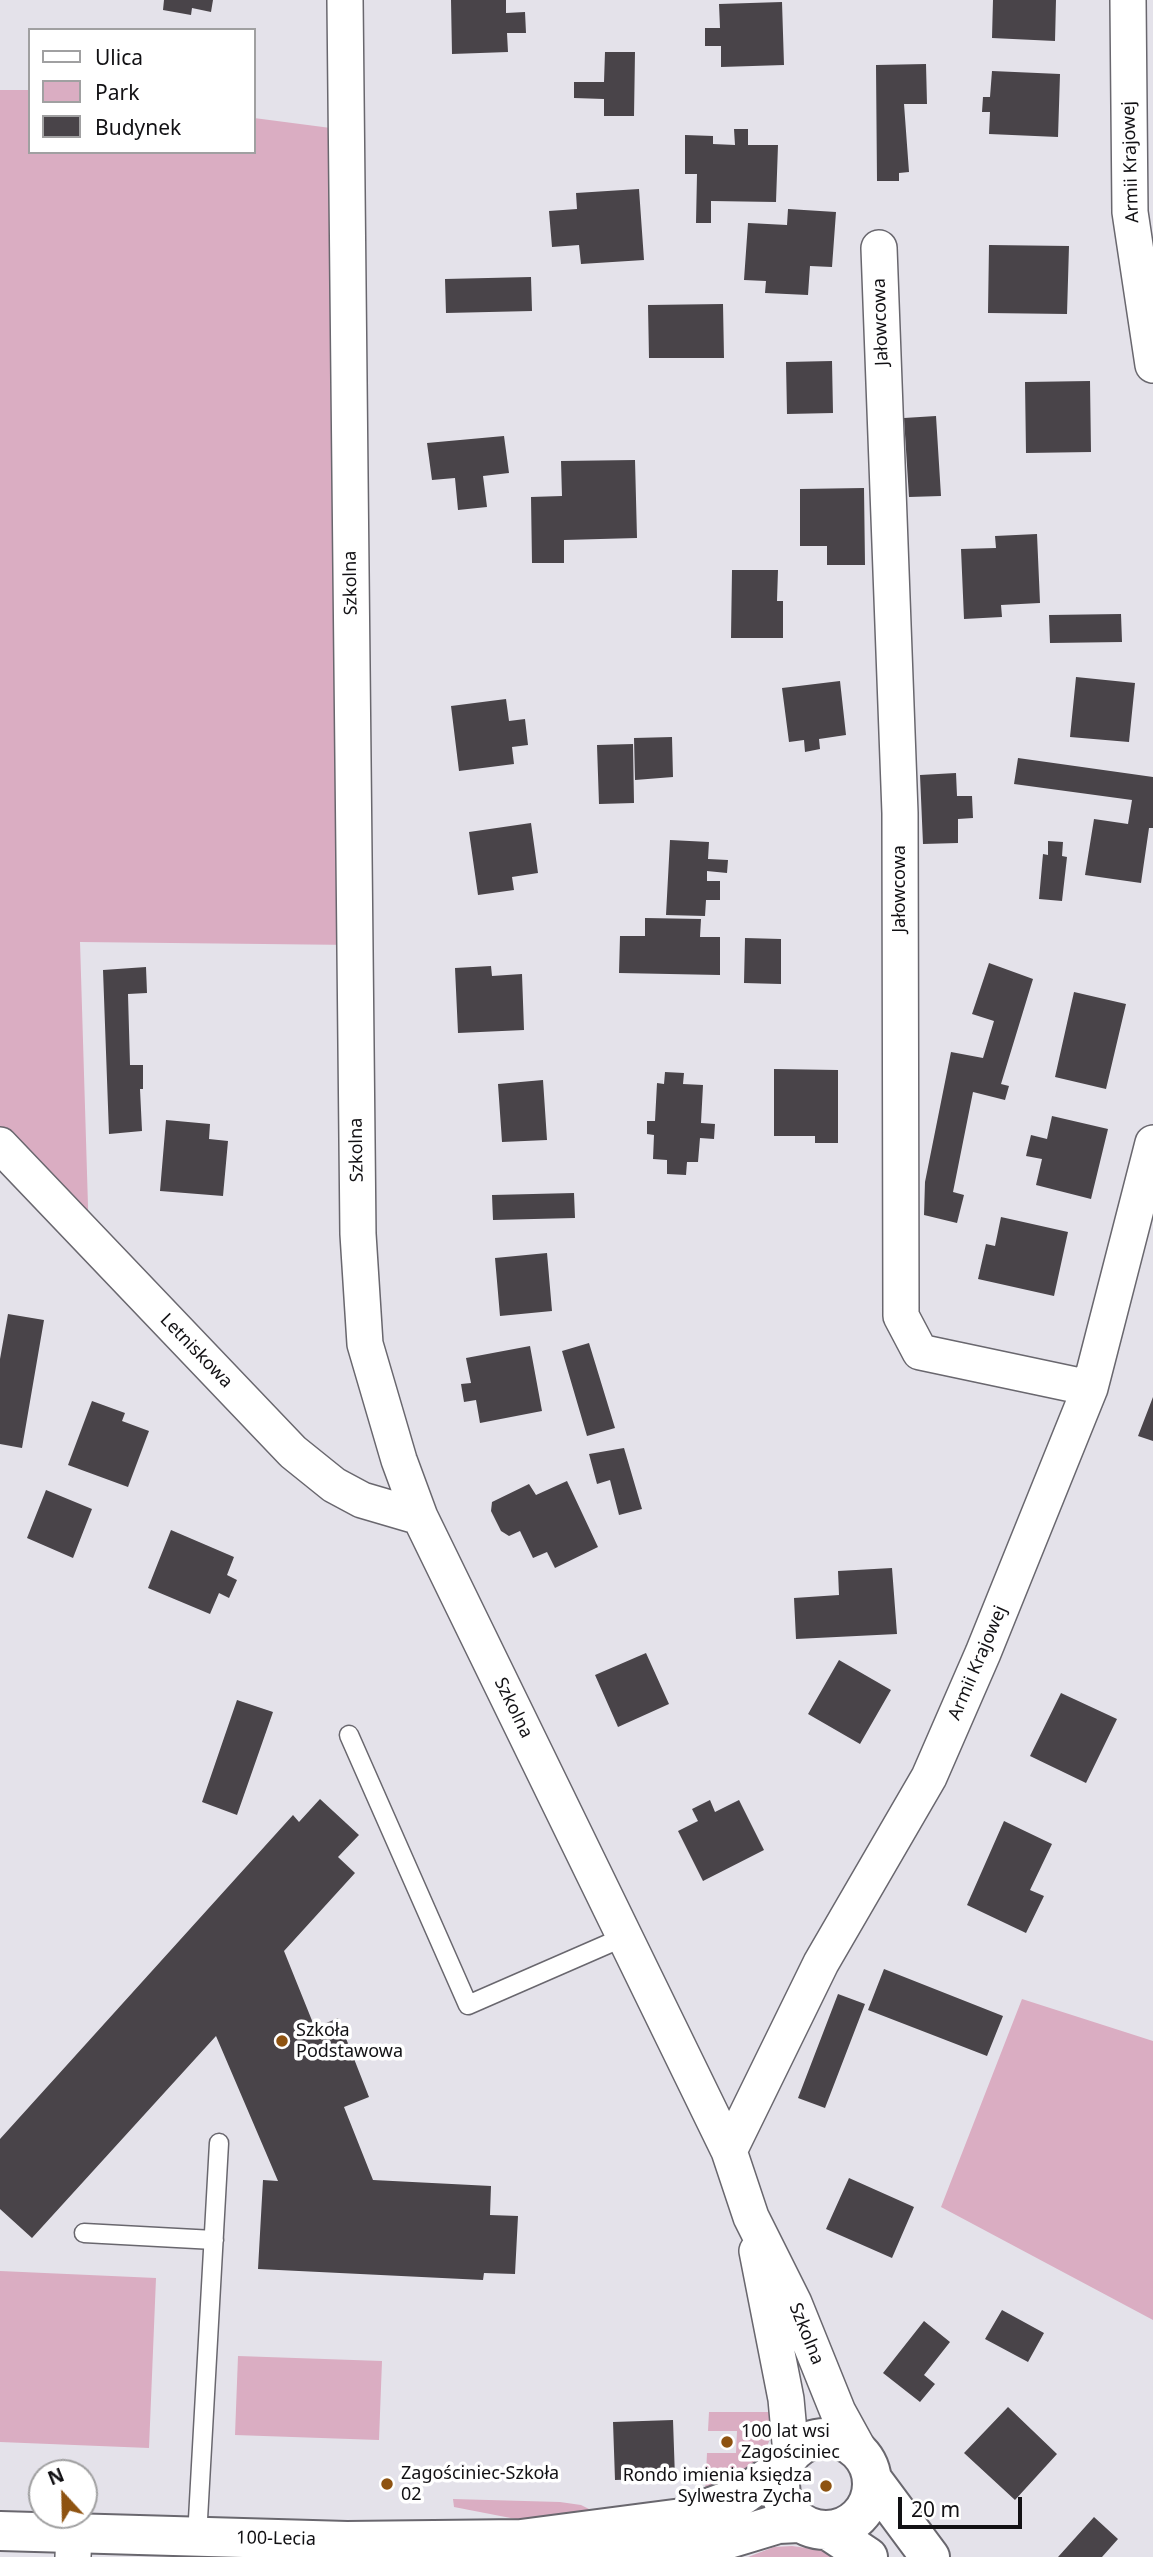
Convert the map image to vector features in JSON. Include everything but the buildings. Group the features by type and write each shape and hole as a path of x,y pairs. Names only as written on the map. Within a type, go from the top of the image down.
{"street":[{"name":"Szkolna","path":"345,0 358,1234 365,1344 399,1460 420,1517 729,2151 751,2217 794,2303 838,2412 866,2465"},
{"name":"Armii Krajowej","path":"1128,0 1130,212 1153,365"},
{"name":"Jałowcowa","path":"878,248 900,813 901,1316 920,1352 1090,1388"},
{"name":"Armii Krajowej","path":"729,2151 821,1963 929,1777 983,1653 1090,1388 1153,1143"},
{"name":"Letniskowa","path":"0,1144 293,1452 334,1485 362,1500 420,1517"},
{"name":"Szkolna","path":"751,2217 766,2311 786,2399 787,2460"},
{"path":"868,2557 814,2527 781,2498 779,2482 787,2460 818,2438 847,2443 866,2465 930,2557"},
{"name":"100-Lecia","path":"0,2530 73,2544 197,2537 347,2541 521,2539 593,2527 687,2542 787,2460"},
{"path":"814,2527 856,2520 872,2494 866,2465"},
{"name":"100-Lecia","path":"640,2557 687,2542 778,2524 814,2527"},
{"name":"100-Lecia","path":"521,2539 590,2555 631,2557"}],"lane":[{"path":"349,1735 468,2005 624,1937"},
{"path":"197,2537 219,2143"},
{"path":"85,2233 214,2240"}],"green space":[{"path":"0,90 28,90 28,154 256,154 256,118 346,130 355,945 80,942 89,1239 0,1145"},
{"path":"1022,1999 1153,2041 1153,2320 941,2207"},
{"path":"0,2271 156,2278 149,2448 0,2442"},
{"path":"238,2356 382,2361 379,2440 235,2435"},
{"path":"709,2412 775,2412 775,2428 760,2462 705,2495 707,2453 736,2453 737,2431 708,2431"},
{"path":"453,2499 560,2502 581,2505 597,2513 521,2520 454,2507"},
{"path":"792,2546 836,2552 847,2557 748,2557 774,2547"}],"place":[{"name":"Szkoła Podstawowa","path":"282,2041"},
{"name":"100 lat wsi Zagościniec","path":"727,2442"},
{"name":"Zagościniec-Szkoła 02","path":"387,2484"},
{"name":"Rondo imienia księdza Sylwestra Zycha","path":"826,2486"}]}
